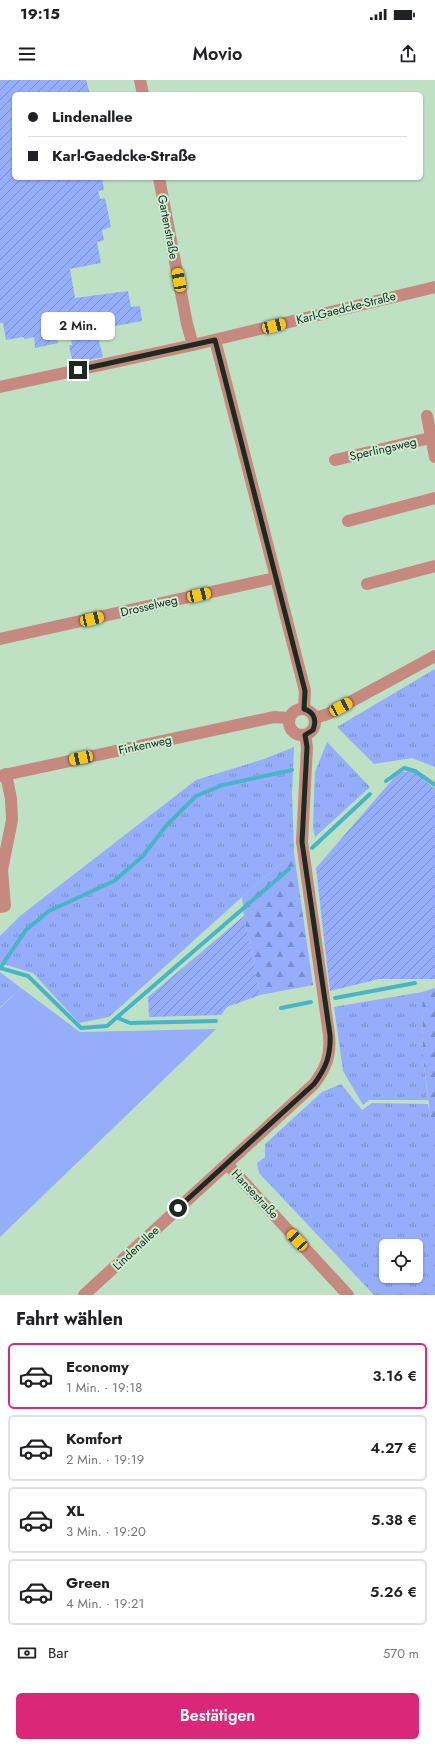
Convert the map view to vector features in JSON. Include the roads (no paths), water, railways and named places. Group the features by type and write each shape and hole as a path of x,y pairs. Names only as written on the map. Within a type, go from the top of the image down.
{"street":[{"path":"140,80 143,92"},
{"name":"Gartenstraße","path":"159,180 187,324 194,345"},
{"name":"Karl-Gaedcke-Straße","path":"0,387 194,345 435,287"},
{"path":"215,340 305,691 304,709"},
{"name":"Sperlingsweg","path":"427,416 433,437 435,457"},
{"name":"Sperlingsweg","path":"335,460 433,437"},
{"path":"348,521 435,498"},
{"path":"367,584 435,566"},
{"name":"Drosselweg","path":"0,639 275,578"},
{"path":"315,718 328,714 435,656"},
{"path":"304,709 310,711 315,718 314,728 305,735 297,734 292,731 289,726 289,718 295,711 304,709"},
{"name":"Finkenweg","path":"3,775 274,717 289,718"},
{"name":"Lindenallee","path":"84,1295 314,1084 325,1070 329,1057 330,1035 302,842 307,747 305,735"},
{"path":"2,907 2,870 12,820 11,799 3,775"},
{"name":"Hansestraße","path":"227,1164 348,1295"}],"waterway":[{"path":"386,781 404,768 415,771 435,785"},
{"path":"0,968 26,930 49,911 114,881 142,857 166,826 196,796 223,785 292,770"},
{"path":"312,848 370,794"},
{"path":"0,968 28,976 81,1028 107,1026 289,869"},
{"path":"335,998 415,983"},
{"path":"281,1008 311,1002"},
{"path":"118,1018 130,1023 216,1021"}]}
